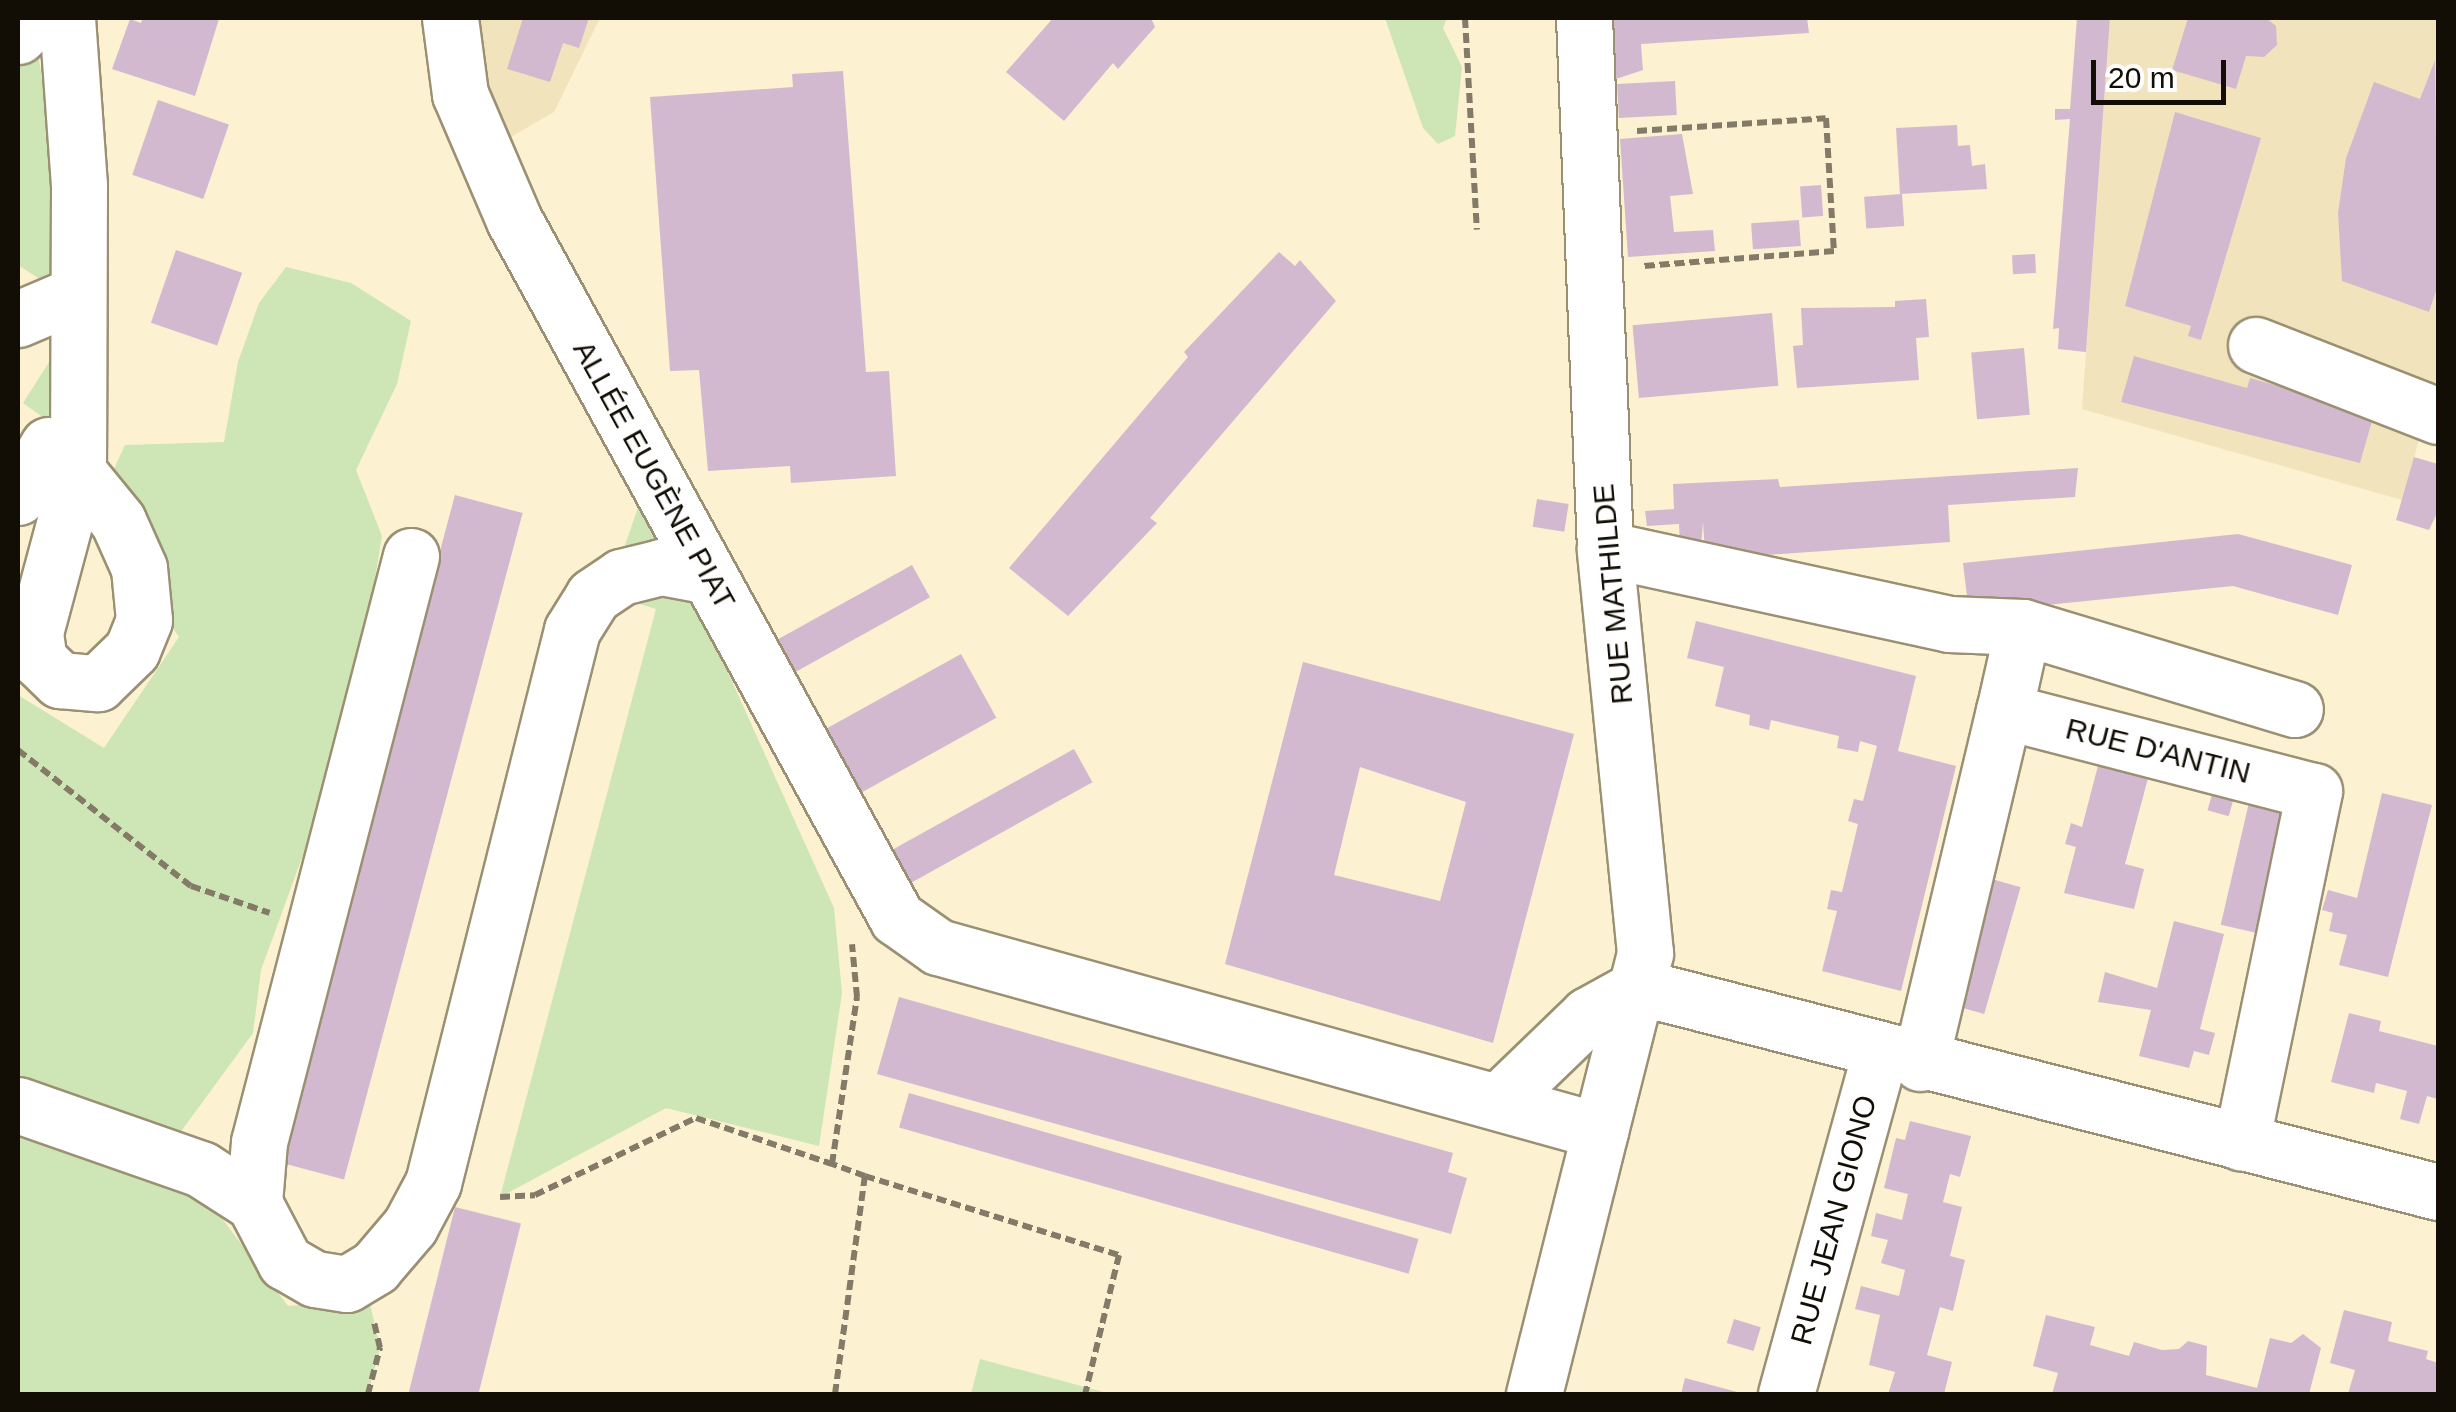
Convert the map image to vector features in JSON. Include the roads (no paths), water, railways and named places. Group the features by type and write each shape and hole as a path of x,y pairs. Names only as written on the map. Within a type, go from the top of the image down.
{"street":[{"path":"18,36 36,18"},
{"path":"18,498 63,458 77,294 79,186 66,18"},
{"name":"ALLÉE EUGÈNE PIAT","path":"450,18 460,94 514,220 709,576 874,924 938,946 1498,1102"},
{"name":"RUE MATHILDE","path":"1534,1394 1645,953 1604,549 1584,18"},
{"path":"18,318 77,294"},
{"path":"2256,345 2438,416"},
{"path":"1604,549 1950,624 2023,627 2295,709"},
{"path":"254,1204 259,1142 412,556"},
{"path":"18,1105 201,1168 254,1204 286,1262 315,1279 347,1284 375,1267 410,1226 433,1183 572,630 593,596 622,577 661,566 709,576"},
{"path":"1900,1058 2004,712 2023,627"},
{"name":"RUE D'ANTIN","path":"2004,712 2314,791 2241,1144"},
{"path":"1498,1102 1588,1015 1639,986 1900,1058 2438,1192"},
{"name":"RUE JEAN GIONO","path":"1797,1392 1900,1058"},
{"path":"1498,1102 1600,1131"}]}
